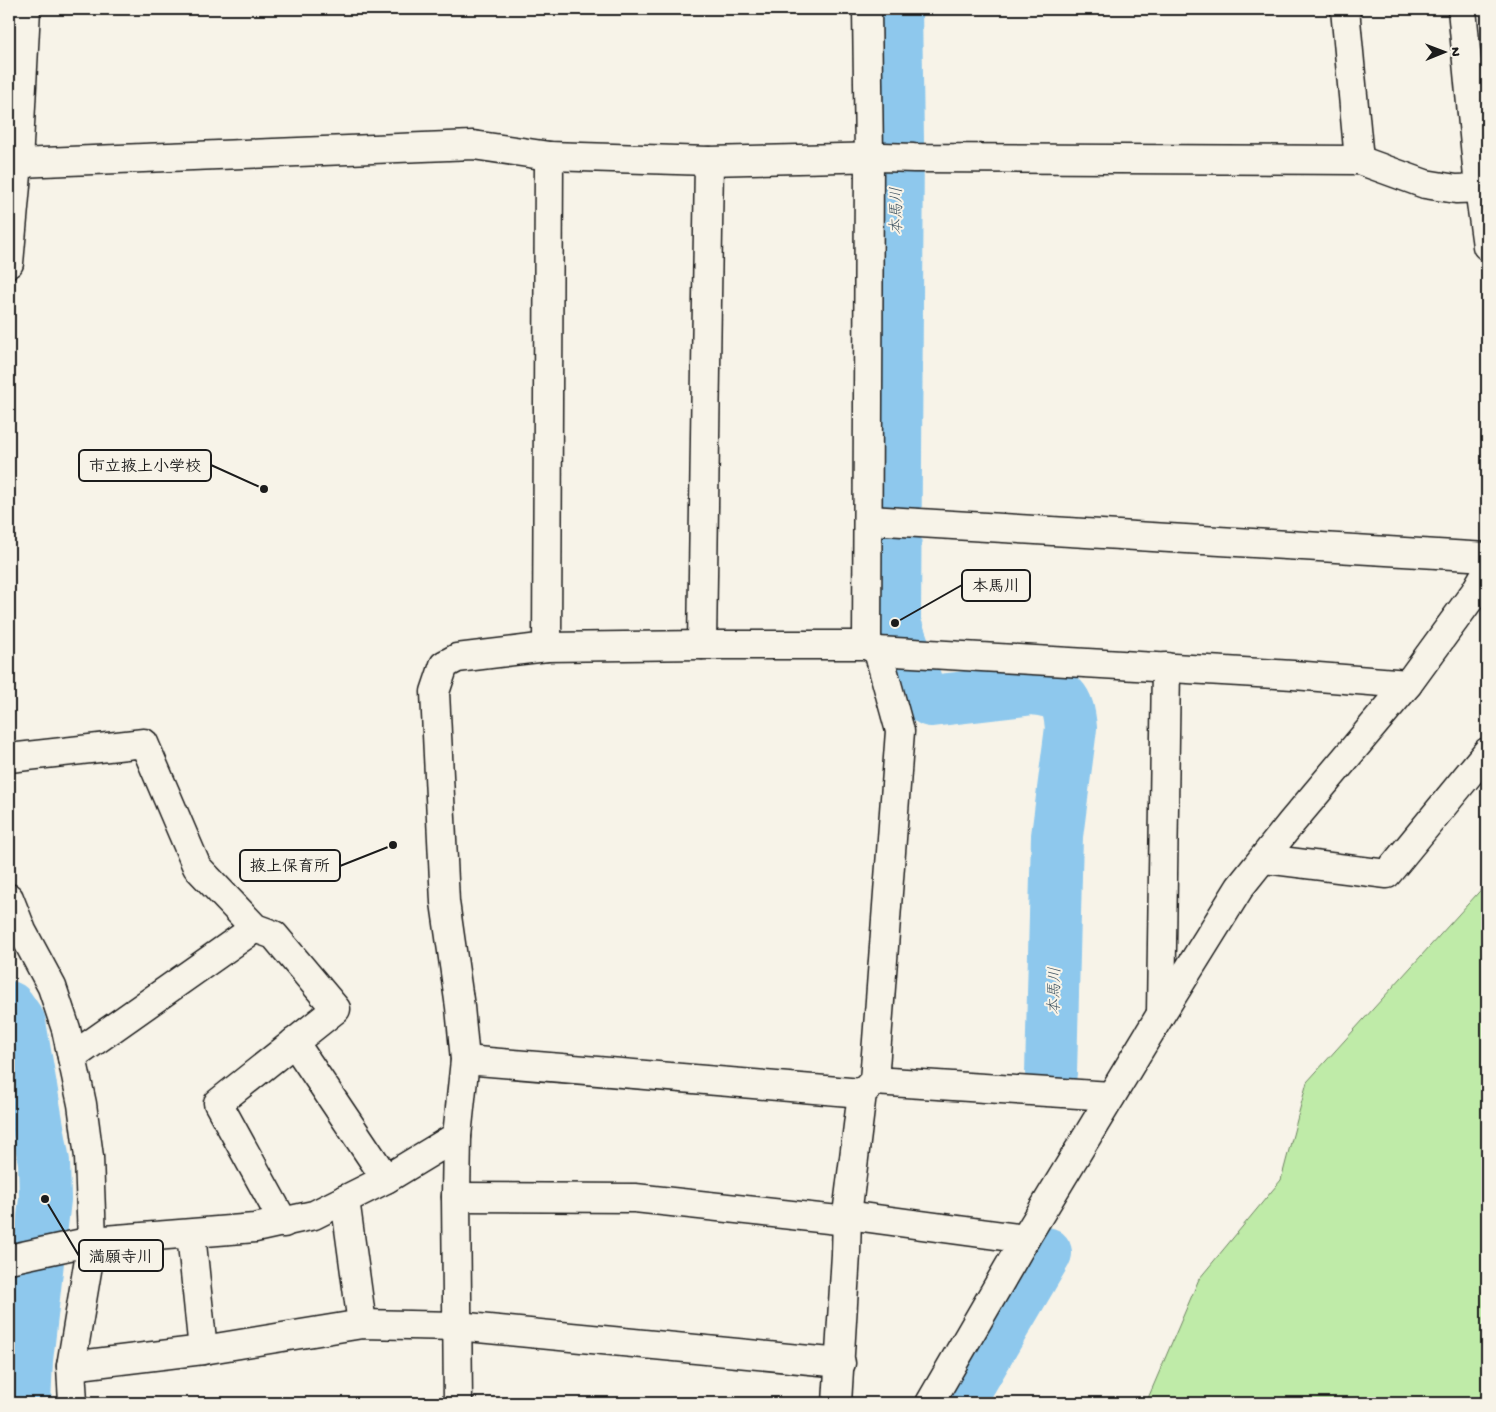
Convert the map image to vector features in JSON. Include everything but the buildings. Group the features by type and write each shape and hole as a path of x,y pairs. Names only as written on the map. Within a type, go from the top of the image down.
{"street":[{"path":"9,263 18,163 26,9"},
{"path":"838,1403 847,1218 868,1087 900,731 880,649 877,520 876,157 867,9"},
{"path":"1345,9 1359,160"},
{"path":"1462,9 1479,99 1487,246"},
{"path":"18,163 473,145 549,156 709,161 876,157 1359,160 1425,184 1456,189 1483,188"},
{"path":"547,647 549,156"},
{"path":"702,645 709,161"},
{"path":"877,520 1487,556"},
{"path":"930,1403 1025,1238 1240,888 1292,822 1408,684 1475,592 1487,571"},
{"path":"458,1403 456,1326 457,1136 465,1060 460,1007 445,902 435,692 444,665 458,658 547,647 702,645 880,649 1293,674 1408,684"},
{"path":"1161,1014 1166,667"},
{"path":"9,758 144,743 197,867 255,928 274,935 336,1009 218,1103 284,1222"},
{"path":"1264,859 1387,874 1487,752"},
{"path":"9,898 22,931 52,987 66,1029 82,1104 89,1157 71,1366 73,1403"},
{"path":"72,1057 255,928"},
{"path":"294,1042 386,1179"},
{"path":"465,1060 868,1087 1111,1096"},
{"path":"15,1257 82,1243 255,1228 314,1215 386,1179 457,1136"},
{"path":"456,1198 635,1198 847,1218 1025,1238"},
{"path":"345,1199 362,1324"},
{"path":"191,1234 204,1350"},
{"path":"71,1366 204,1350 362,1324 456,1326 841,1363"}],"green space":[{"path":"1487,883 1487,1403 1146,1403 1199,1279 1281,1180 1307,1082"}],"waterway":[{"name":"本馬川","path":"896,9 898,140 895,623 921,695 931,701 1033,689 1057,695 1066,704 1071,728 1057,836 1051,1073"},
{"path":"9,1007 20,1023 44,1162 45,1199 27,1360 25,1403"},
{"name":"本馬川","path":"958,1403 1046,1253"}],"place":[{"name":"市立掖上小学校","path":"264,489"},
{"name":"本馬川","path":"895,623"},
{"name":"掖上保育所","path":"393,845"},
{"name":"満願寺川","path":"45,1199"}]}
